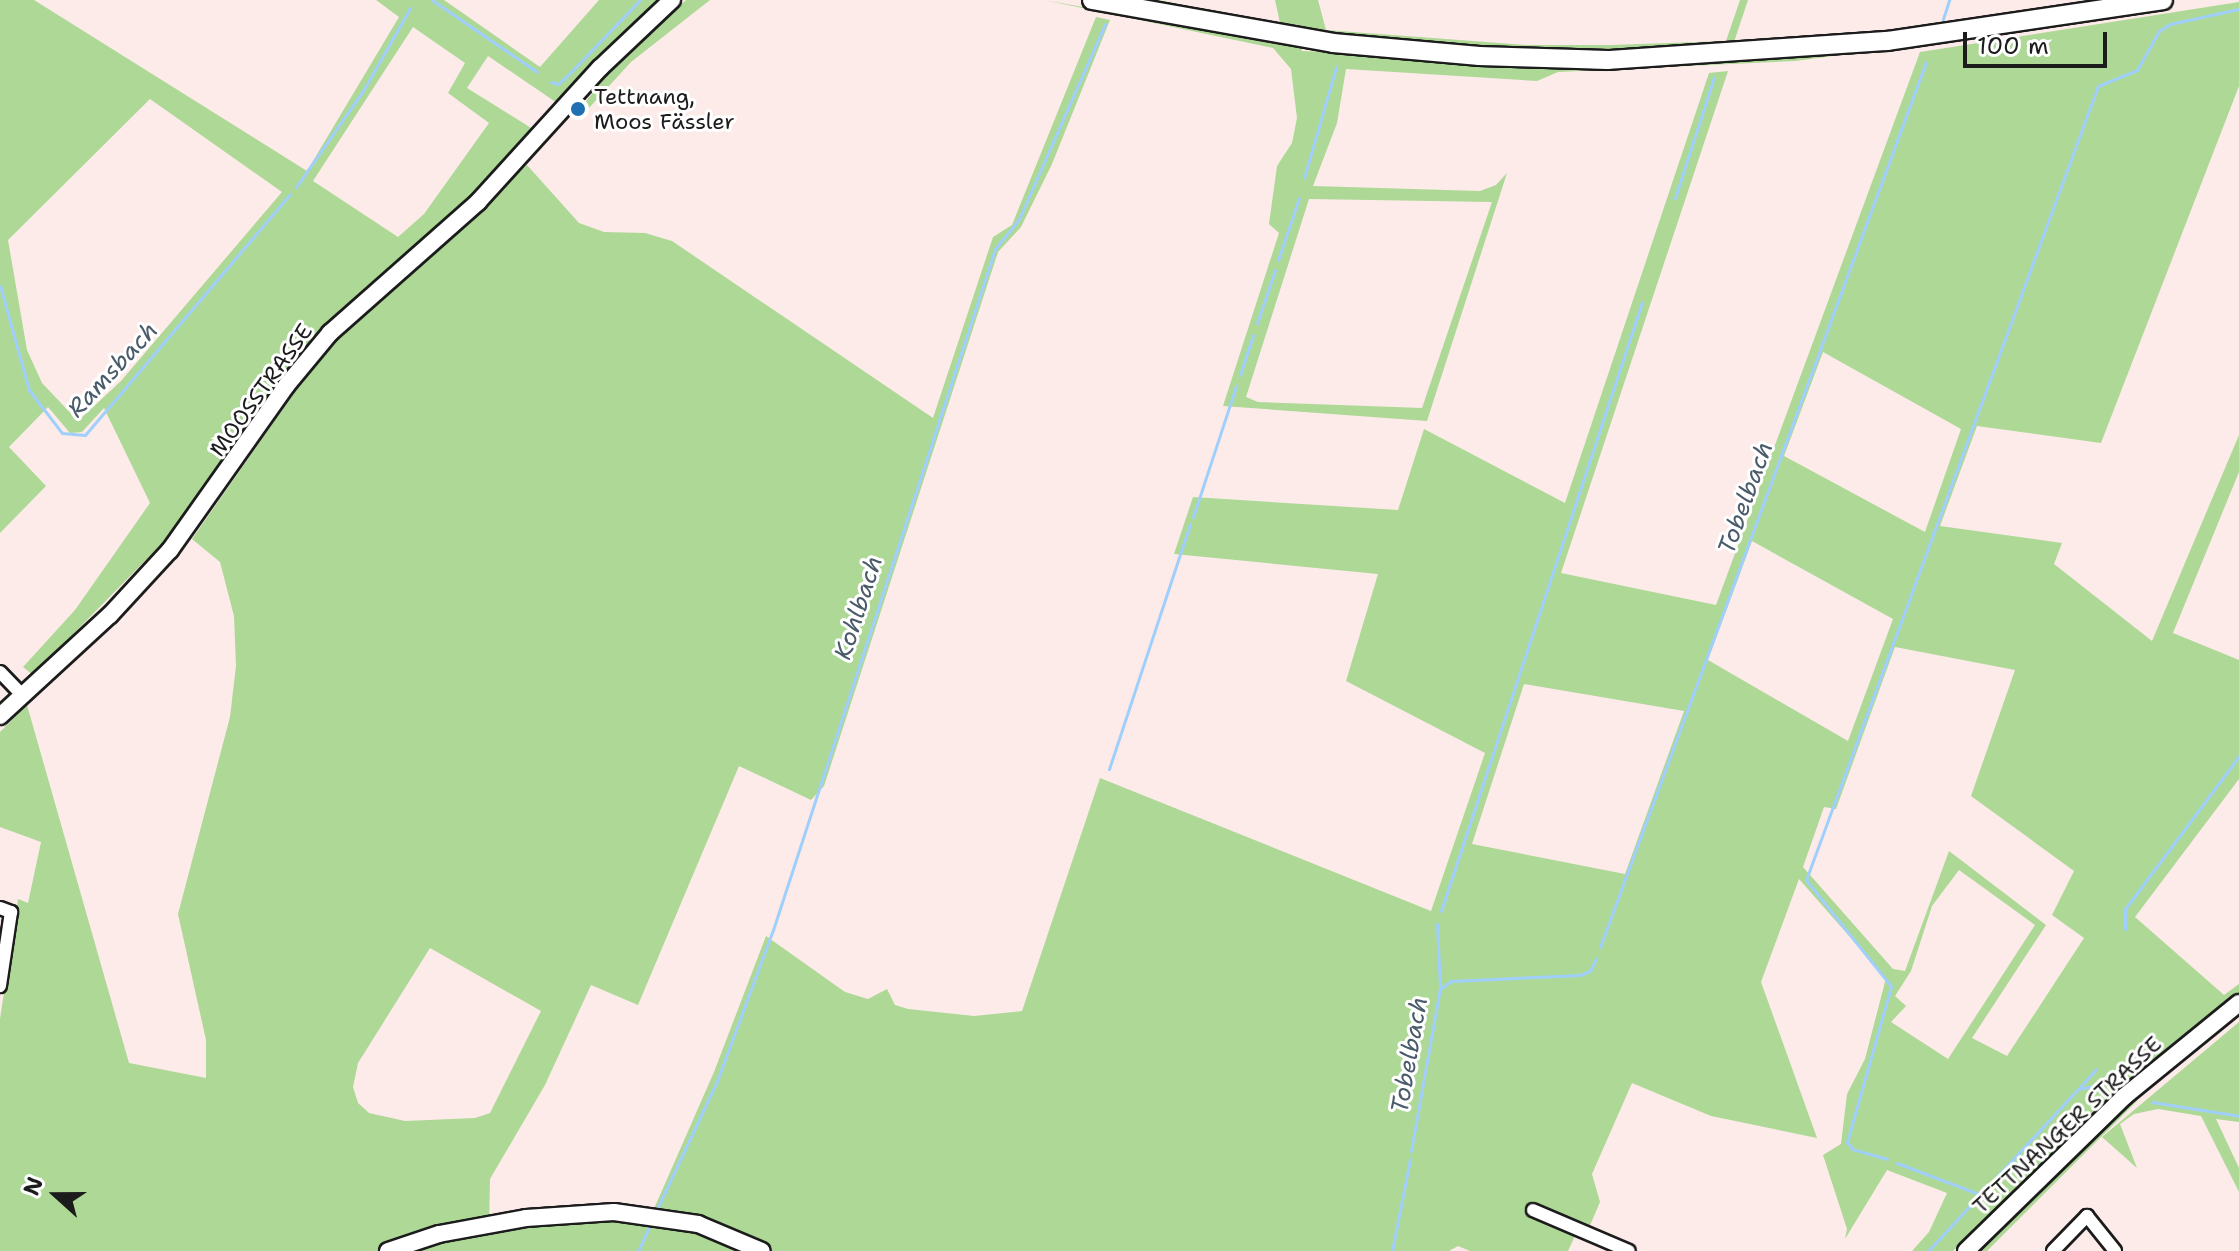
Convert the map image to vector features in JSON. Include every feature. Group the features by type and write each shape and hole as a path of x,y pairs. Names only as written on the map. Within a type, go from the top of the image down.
{"main road":[{"path":"1092,0 1333,43 1479,56 1608,60 1887,41 2163,0"}],"street":[{"name":"MOOSSTRASSE","path":"0,716 170,550 286,386 330,333 478,202 600,68 672,0"},
{"path":"0,672 22,695"},
{"path":"0,908 11,912 0,986"},
{"name":"TETTNANGER STRASSE","path":"1966,1251 2125,1096 2239,1003"},
{"path":"1533,1210 1629,1251"},
{"path":"388,1251 439,1234 526,1218 614,1212 698,1224 762,1251"},
{"path":"2053,1251 2087,1216 2115,1251"}],"green space":[{"path":"0,0 34,0 307,171 399,17 376,0 444,0 540,67 599,0 663,0 560,105 488,56 467,88 536,131 508,165 373,288 182,523 33,675 23,667 75,610 150,503 104,408 82,432 70,433 48,407 9,447 46,486 0,533","holes":["413,27 465,63 448,93 489,123 424,214 398,237 313,181","150,99 282,192 121,381 78,421 42,383 27,350 8,240"]},
{"path":"686,0 710,0 631,62 588,109 578,111 613,68"},
{"path":"1044,0 1300,46 1302,51 1621,65 1878,48 2092,22 1795,61 1558,72 1537,81 1346,69 1337,123 1313,186 1480,191 1496,185 1507,173 1427,421 1223,406 1279,233 1269,224 1277,166 1292,143 1297,118 1291,69 1273,48","holes":["1309,199 1492,202 1422,408 1258,402 1246,397"]},
{"path":"1126,0 1158,0 1280,23 1275,0 1318,0 1326,30 1527,45 1611,45 1726,41 1740,0 1748,0 1732,48 1631,52 1477,48 1308,32 1296,24 1297,30"},
{"path":"2239,2 2239,86 2101,443 1977,426 1940,526 2062,543 2054,564 2152,641 2239,435 2239,472 2173,633 2239,660 2239,779 2135,917 2224,995 2239,984 2239,995 2119,1094 1953,1251 1912,1251 1929,1232 1947,1193 1887,1170 1845,1239 1847,1229 1823,1155 1841,1144 1847,1094 1865,1059 1886,978 1799,879 1761,982 1817,1138 1711,1116 1632,1083 1592,1174 1600,1202 1588,1230 1579,1227 1568,1251 1470,1251 1458,1246 1449,1251 770,1251 653,1211 714,1072 766,936 845,992 868,999 887,989 895,1005 908,1009 974,1016 1022,1011 1100,778 1431,911 1485,753 1346,681 1378,574 1174,554 1193,497 1398,510 1424,429 1565,503 1709,73 1728,71 1561,573 1716,605 1920,52","holes":["1823,352 1961,429 1925,532 1784,456","1752,541 1893,619 1848,741 1708,660","1895,647 2015,670 1971,796 2074,871 2052,915 2084,938 2007,1056 1972,1038 2046,925 1949,851 1905,971 1893,969 1803,867 1824,807 1836,809","1524,684 1684,711 1625,874 1472,844","1959,870 2035,925 1948,1059 1891,1022 1906,1006 1895,996 1911,971 1932,906"]},
{"path":"1096,17 1110,20 1052,164 1021,227 998,252 824,786 811,800 739,766 638,1005 591,985 545,1085 490,1179 489,1227 610,1216 701,1230 752,1251 0,1251 0,1019 18,899 28,903 41,842 0,827 0,732 27,705 129,1063 206,1078 206,1040 178,914 230,717 236,666 234,616 220,562 192,539 306,376 351,325 527,165 579,223 604,232 645,233 672,241 933,418 993,237 1012,225","holes":["430,948 541,1011 490,1113 475,1118 405,1121 369,1113 358,1103 353,1087 358,1063"]},
{"path":"2239,1022 2239,1122 2216,1119 2239,1168 2239,1192 2201,1116 2158,1109 2134,1114 2120,1124 2137,1168 2102,1137"},
{"path":"2135,1095 2137,1101 1987,1251 1977,1251"}],"waterway":[{"name":"Ramsbach","path":"432,0 537,72"},
{"name":"Ramsbach","path":"551,82 558,84 568,75 640,0"},
{"name":"Tobelbach","path":"1943,19 1949,0"},
{"name":"Ramsbach","path":"296,187 364,89 410,8"},
{"path":"1887,1159 1853,1149 1847,1142 1891,986 1806,880 2098,86 2137,70 2159,31 2170,24 2239,9"},
{"name":"Kohlbach","path":"657,1209 717,1081 773,930 995,249 1019,219 1105,24"},
{"name":"Tobelbach","path":"1600,947 1926,62"},
{"path":"1304,178 1336,67"},
{"path":"1675,198 1714,77"},
{"name":"Ramsbach","path":"0,286 29,390 62,433 85,435 290,194"},
{"path":"1278,260 1299,198"},
{"path":"1257,323 1275,270"},
{"path":"1441,911 1642,302"},
{"path":"1240,375 1253,335"},
{"path":"1193,517 1236,386"},
{"path":"1109,769 1190,524"},
{"path":"2125,929 2125,909 2239,756"},
{"path":"1437,924 1440,988"},
{"name":"Tobelbach","path":"1411,1151 1440,989 1451,981 1580,975 1590,971 1596,958"},
{"path":"2080,1087 2096,1069"},
{"path":"1928,1251 2078,1089 2103,1084"},
{"path":"2152,1102 2239,1116"},
{"name":"Tobelbach","path":"1392,1251 1410,1159"},
{"path":"1897,1163 1976,1193"},
{"name":"Kohlbach","path":"638,1251 651,1223"}],"place":[{"name":"Tettnang, Moos Fässler","path":"578,109"}]}
